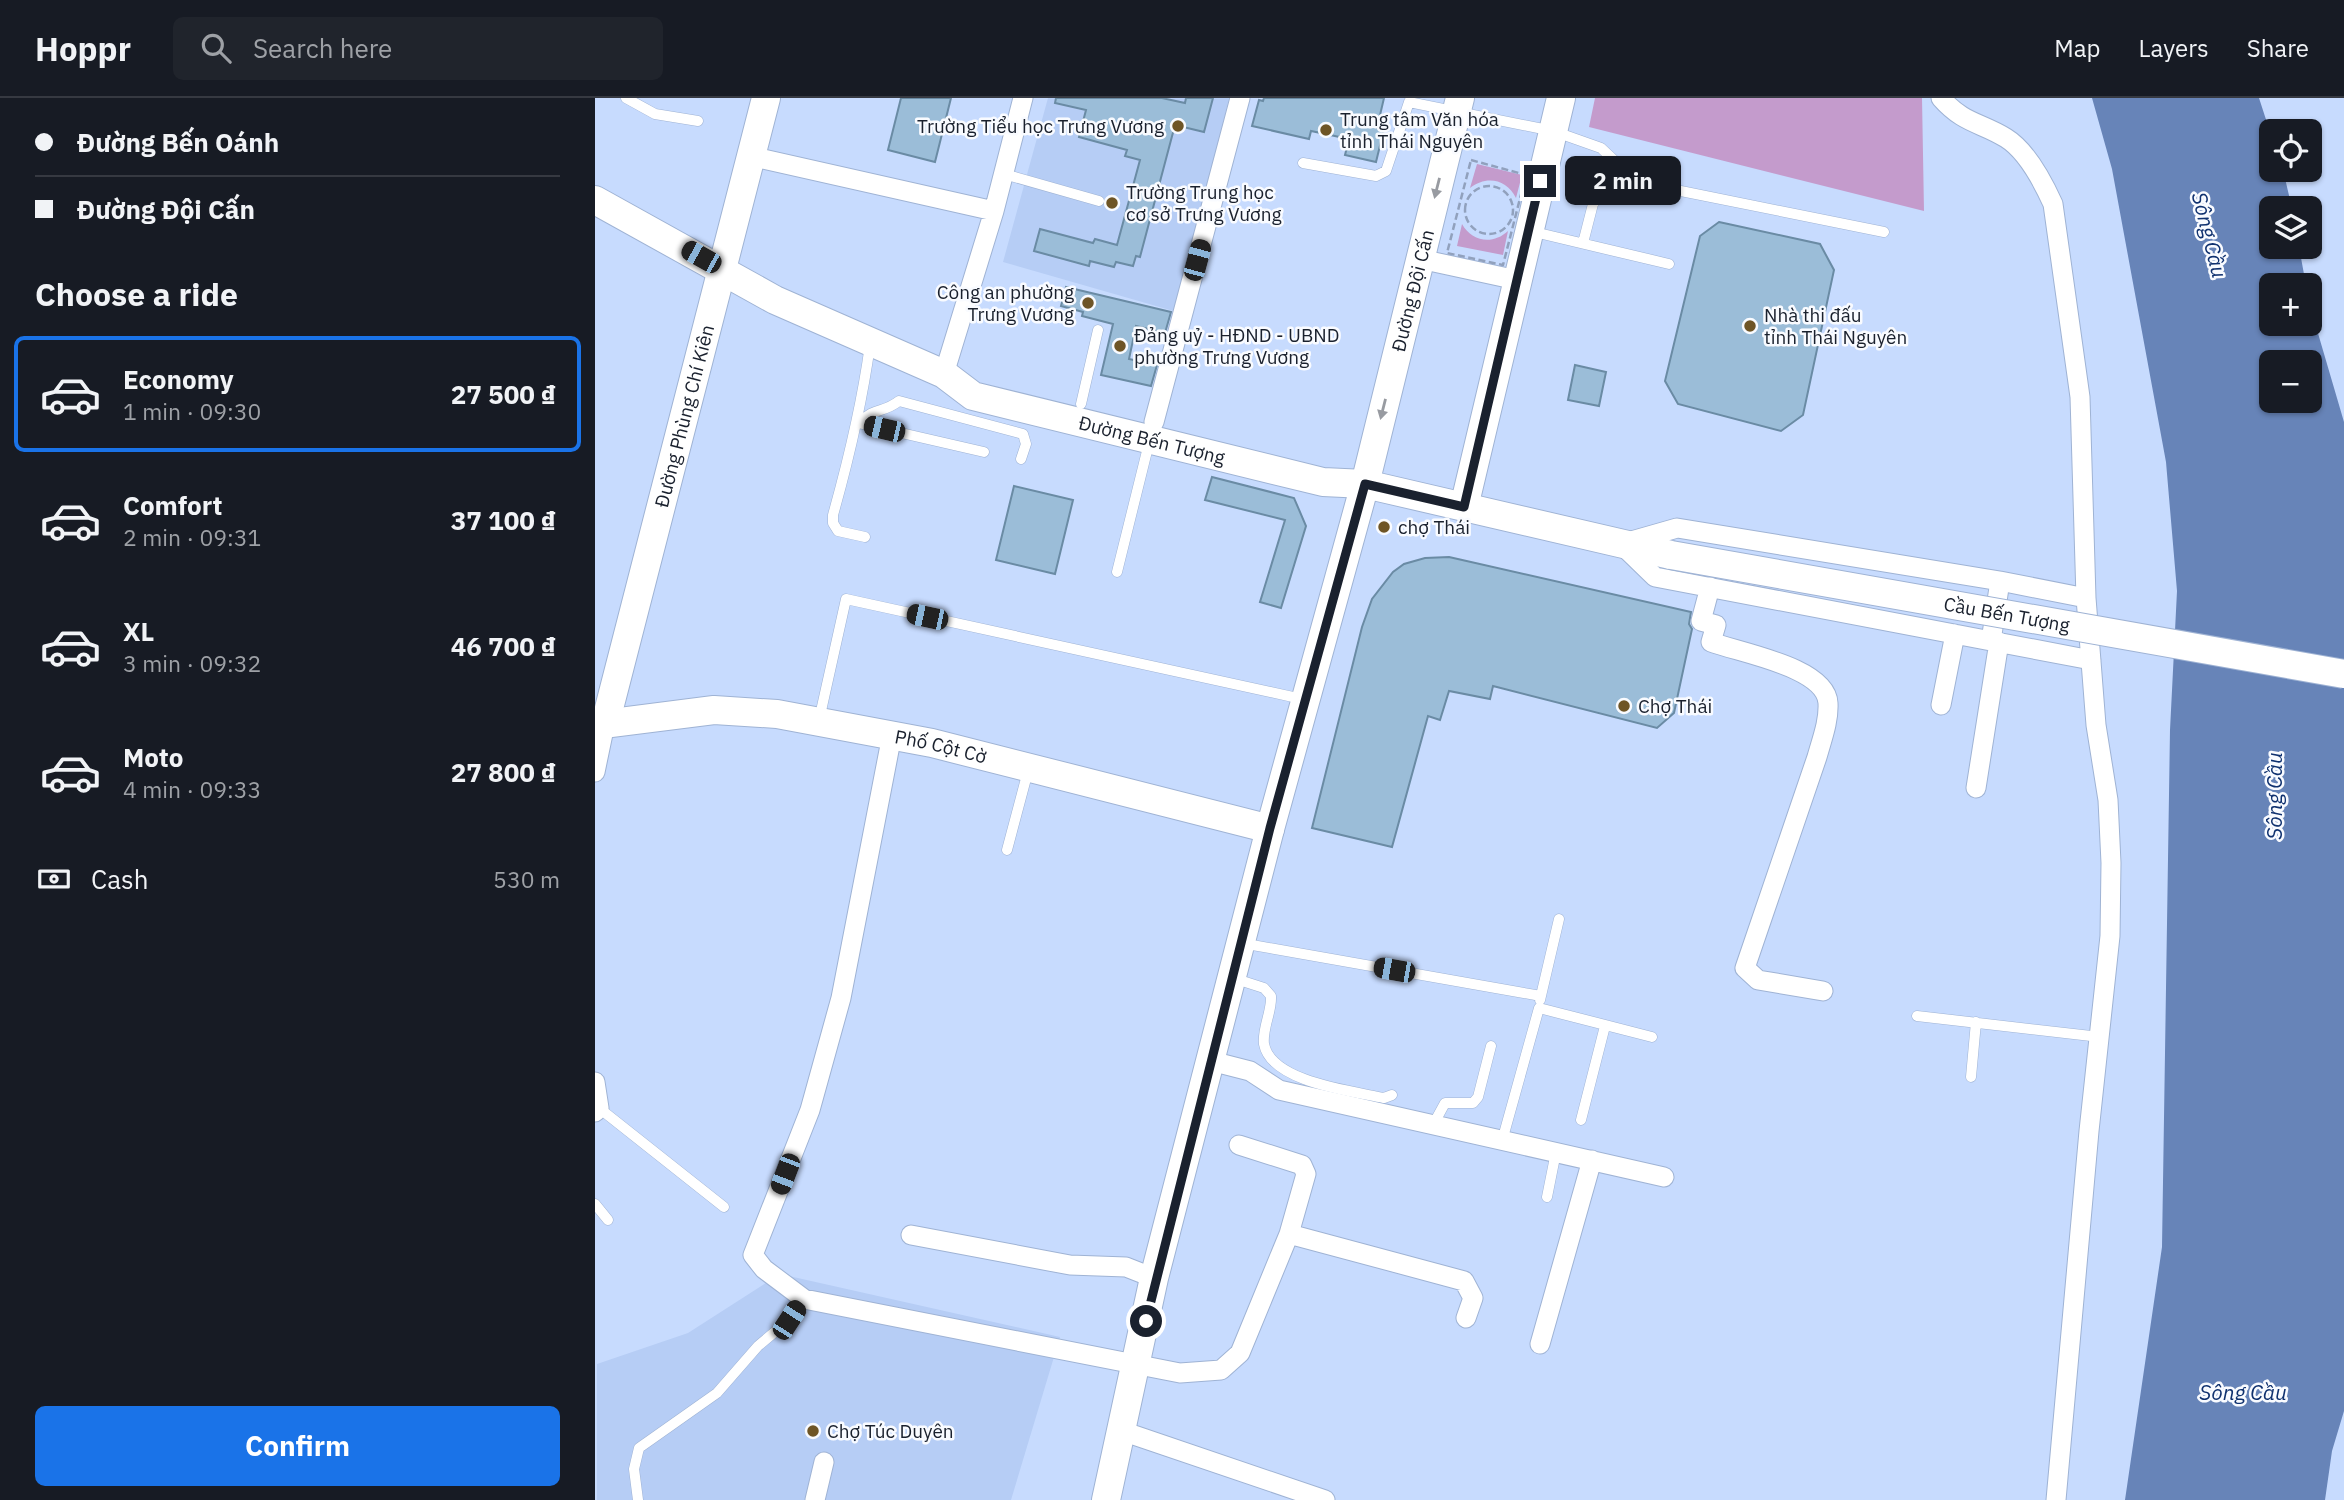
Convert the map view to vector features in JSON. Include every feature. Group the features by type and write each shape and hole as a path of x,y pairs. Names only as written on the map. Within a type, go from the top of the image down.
{"street":[{"name":"Đường Phùng Chí Kiên","path":"600,725 766,98"},
{"path":"944,374 994,211 1024,98"},
{"path":"1152,431 1240,98"},
{"path":"1464,507 1561,98"},
{"path":"1941,98 1967,122 2007,138 2044,184 2053,204 2080,397 2085,597 2096,725 2108,800 2110,936 2089,1131 2056,1500"},
{"name":"Đường Đội Cấn","path":"1106,1500 1138,1363 1154,1278 1270,828 1365,484 1458,105"},
{"path":"750,156 994,211"},
{"name":"Đường Bến Tượng","path":"595,200 775,300 944,374 973,396 1152,431"},
{"path":"1420,259 1517,280"},
{"name":"Đường Bến Tượng","path":"944,374 977,379 1081,404 1152,431 1323,482 1365,484 1671,555"},
{"path":"2085,597 1677,528 1621,544 1655,577 2091,660"},
{"name":"Cầu Bến Tượng","path":"1671,555 2344,674"},
{"path":"1976,788 2000,581"},
{"path":"1710,587 1701,621 1716,625 1711,642 1786,665 1811,676 1822,687 1828,700 1826,726 1817,757 1745,968 1758,980 1823,990"},
{"path":"1941,705 1955,634"},
{"name":"Phố Cột Cờ","path":"600,725 714,710 777,714 892,735 1270,828"},
{"path":"595,772 600,725"},
{"path":"892,735 837,1011 810,1110 753,1255 764,1269 804,1298 1180,1373 1221,1370 1229,1366 1249,1335 1289,1234 1306,1174 1302,1165 1238,1145"},
{"path":"1211,1061 1250,1071 1279,1090 1664,1177"},
{"path":"595,1082 597,1110"},
{"path":"1539,1345 1592,1160"},
{"path":"1289,1234 1464,1281 1473,1298 1466,1318"},
{"path":"911,1235 1070,1265 1126,1267 1154,1278"},
{"path":"1122,1431 1325,1500"},
{"path":"815,1500 824,1462"}],"lane":[{"path":"626,98 655,114 698,121"},
{"path":"1303,163 1376,176 1386,171 1409,100 1458,105 1553,131 1601,148 1633,179 1884,232"},
{"path":"1583,243 1593,204 1621,170"},
{"path":"1004,174 1099,201"},
{"path":"1528,230 1669,264"},
{"path":"1081,404 1098,330"},
{"path":"865,537 838,531 833,523 850,440 858,423 871,342"},
{"path":"858,423 871,411 889,409 899,401 1023,434 1026,444 1021,459"},
{"path":"858,423 985,452"},
{"path":"1117,572 1152,431"},
{"path":"819,721 846,599 1306,700"},
{"path":"1007,850 1029,767"},
{"path":"1502,1142 1539,1008 1559,919"},
{"path":"1241,943 1541,996"},
{"path":"1232,977 1264,988 1271,996 1264,1042 1267,1053 1290,1074 1384,1098 1392,1095"},
{"path":"1539,1008 1652,1037"},
{"path":"1917,1016 2101,1037"},
{"path":"1971,1077 1976,1022"},
{"path":"1581,1120 1605,1026"},
{"path":"1433,1125 1445,1103 1473,1103 1478,1097 1491,1046"},
{"path":"597,1110 724,1207"},
{"path":"1547,1197 1556,1152"},
{"path":"595,1204 608,1220"},
{"path":"638,1500 634,1469 639,1448 717,1393 758,1346 789,1320 804,1298"}],"path":[{"path":"1471,160 1526,175 1503,265 1447,253 1460,204 1471,160"},
{"path":"1493,187 1507,195 1512,215 1504,229 1485,234 1468,222 1465,206 1473,192 1493,187"},
{"path":"1460,204 1465,206"}],"shaded area":[{"name":"Trường Trung học cơ sở Trưng Vương","path":"1048,98 1229,98 1177,312 1003,262"},
{"path":"1595,98 1922,98 1924,211 1589,127"},
{"path":"1477,164 1522,175 1516,198 1507,187 1496,181 1483,181 1470,188"},
{"path":"1462,224 1471,235 1483,240 1496,238 1508,231 1503,255 1457,246"},
{"name":"Chợ Túc Duyên","path":"780,1274 1060,1337 1011,1500 597,1500 597,1364 688,1333"}],"water":[{"name":"Sông Cầu","path":"2092,98 2259,98 2266,119 2259,119 2259,182 2286,182 2289,196 2259,196 2259,259 2301,259 2304,273 2259,273 2259,336 2319,336 2344,422 2344,1411 2332,1451 2325,1500 2125,1500 2162,1247 2170,730 2177,591 2166,462 2112,169"}],"building":[{"path":"901,98 951,98 935,162 888,150"},
{"path":"1056,98 1162,98 1185,103 1186,98 1213,98 1204,132 1175,125 1140,257 1136,256 1133,266 1116,262 1114,267 1090,261 1089,266 1034,251 1040,229 1093,243 1095,239 1117,245 1140,160 1125,156 1127,150 1079,137 1086,110 1055,103"},
{"name":"Trung tâm Văn hóa tỉnh Thái Nguyên","path":"1264,98 1384,98 1377,128 1384,129 1376,162 1345,155 1349,139 1311,131 1309,139 1252,126 1259,100 1263,101"},
{"name":"Nhà thi đấu tỉnh Thái Nguyên","path":"1719,222 1820,244 1834,270 1803,415 1781,431 1678,404 1665,381 1700,236"},
{"name":"Đảng uỷ - HĐND - UBND phường Trưng Vương","path":"1066,287 1171,312 1165,333 1136,326 1129,359 1157,365 1151,386 1101,375 1113,324 1082,316 1083,312 1061,306"},
{"path":"1575,365 1606,372 1599,406 1568,400"},
{"path":"1212,477 1294,498 1306,526 1281,608 1260,602 1285,520 1205,500"},
{"path":"1014,486 1073,500 1055,574 996,560"},
{"name":"Chợ Thái","path":"1449,557 1691,612 1689,624 1692,629 1674,713 1657,728 1493,686 1490,699 1449,691 1440,720 1428,716 1392,847 1312,828 1362,627 1372,599 1393,572 1404,564 1425,558"}],"place":[{"name":"Trường Tiểu học Trưng Vương","path":"1178,126"},
{"name":"Trung tâm Văn hóa tỉnh Thái Nguyên","path":"1326,130"},
{"name":"Trường Trung học cơ sở Trưng Vương","path":"1112,203"},
{"name":"Công an phường Trưng Vương","path":"1088,303"},
{"name":"Nhà thi đấu tỉnh Thái Nguyên","path":"1750,326"},
{"name":"Đảng uỷ - HĐND - UBND phường Trưng Vương","path":"1120,346"},
{"name":"chợ Thái","path":"1384,527"},
{"name":"Chợ Thái","path":"1624,706"},
{"name":"Chợ Túc Duyên","path":"813,1431"}],"route":[{"path":"1146,1321 1154,1278 1270,828 1365,484 1464,507 1540,181"}]}
